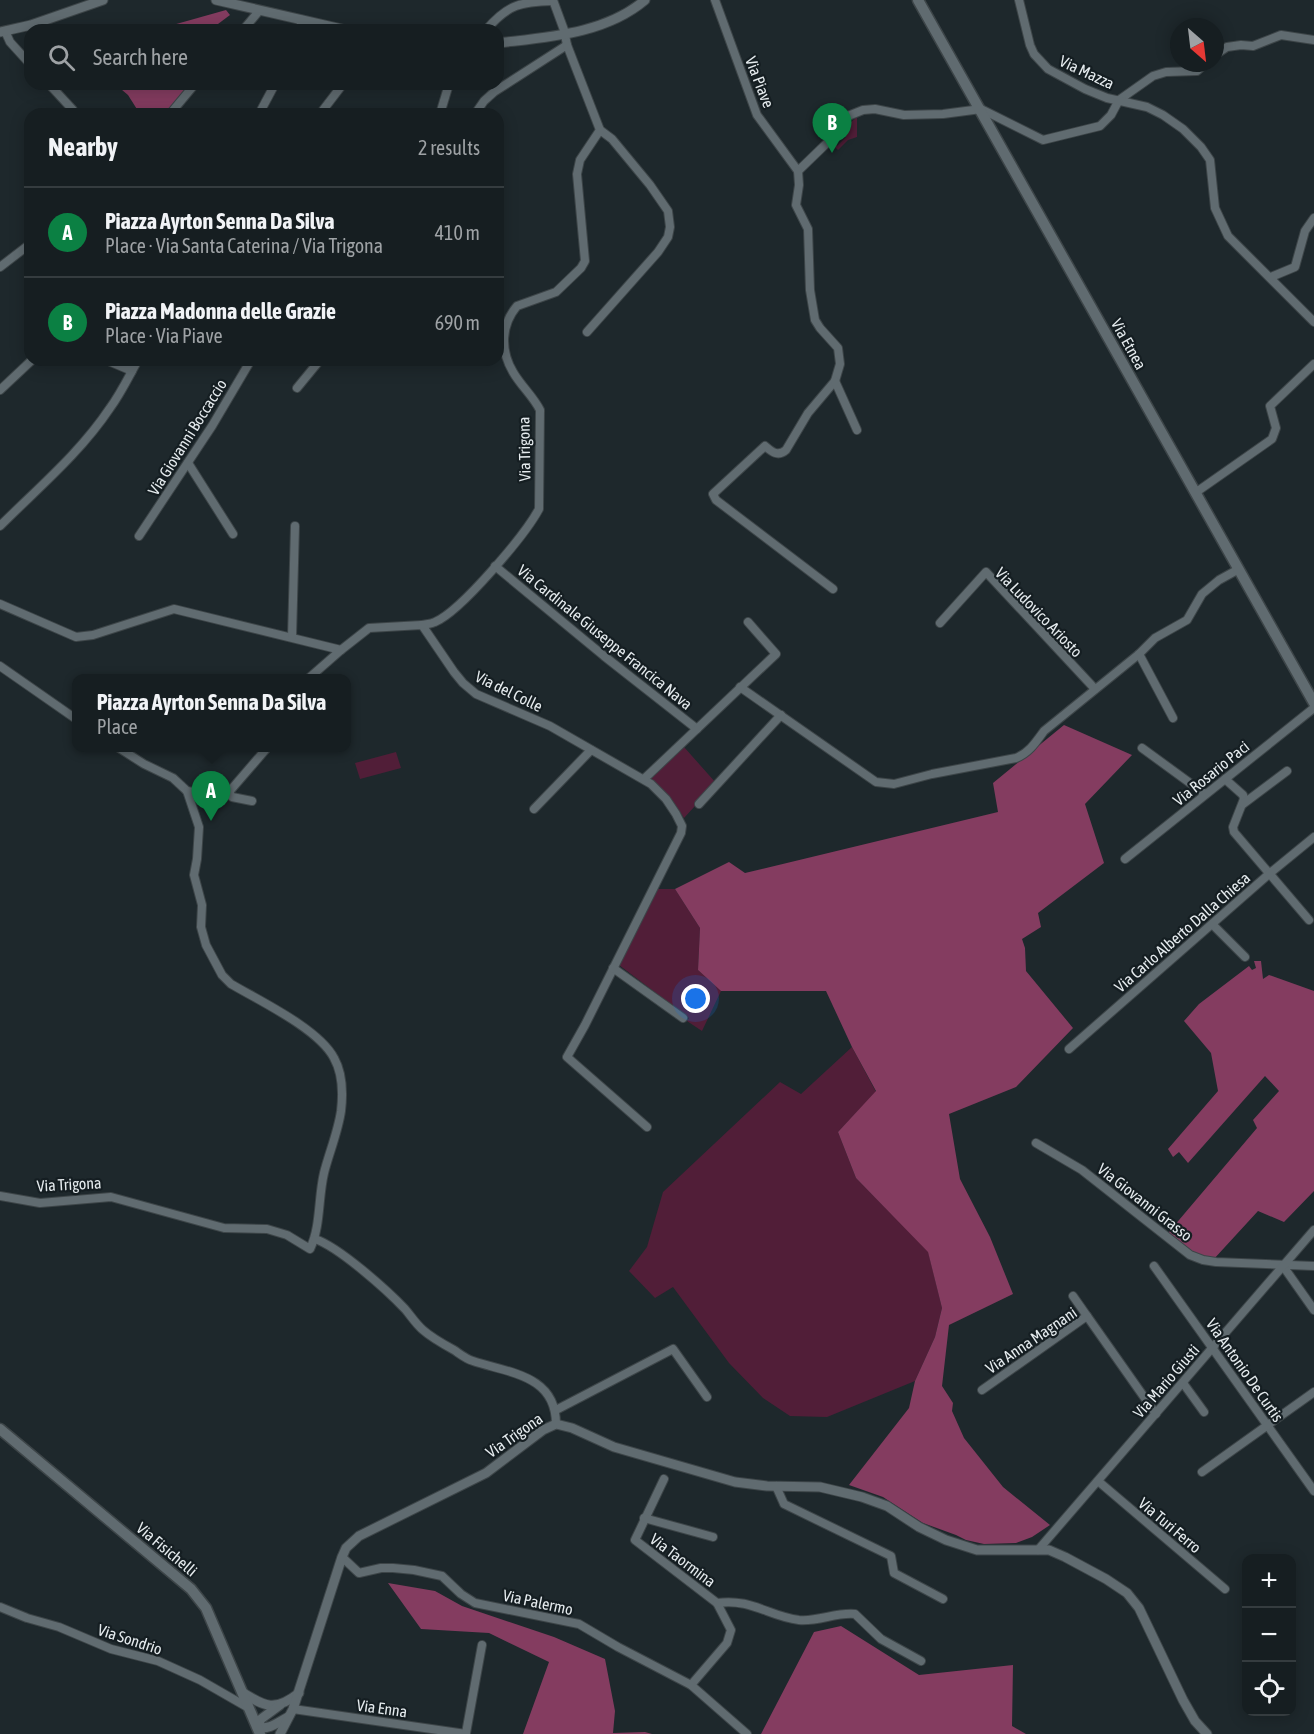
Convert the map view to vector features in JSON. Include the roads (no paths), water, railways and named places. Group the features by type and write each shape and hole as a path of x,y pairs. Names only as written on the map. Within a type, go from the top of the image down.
{"main road":[{"name":"Via Etnea","path":"918,0 1314,703"},
{"name":"Via Fisichelli","path":"0,1429 191,1589 206,1608 258,1731"}],"street":[{"path":"28,24 104,0"},
{"path":"216,0 320,24"},
{"path":"504,43 565,34 601,25 621,17 645,0"},
{"name":"Via Piave","path":"715,0 757,115 798,171"},
{"name":"Via Mazza","path":"1019,0 1030,45 1034,54 1048,69 1107,98 1147,107 1163,114 1201,147 1210,160 1215,208 1223,227 1234,244 1271,277 1314,322"},
{"path":"491,24 498,16 517,4 553,1 567,45 600,130 612,138 668,211 670,227 668,237 658,252 587,332"},
{"path":"248,24 260,11"},
{"path":"301,24 303,20"},
{"path":"24,25 2,32 24,57"},
{"path":"1224,49 1241,45 1253,46 1281,35 1314,40"},
{"path":"504,86 567,45"},
{"path":"833,590 716,500 713,494 765,446 775,453 782,453 786,450 808,413 835,381 840,364 838,348 820,328 813,311 808,269 808,229 796,205 799,185 798,171 828,142 848,116 856,112 874,109 904,116 981,109 1043,140 1100,126 1111,115 1119,100 1153,76 1170,72"},
{"path":"55,90 71,108"},
{"path":"175,108 190,90"},
{"path":"262,108 272,90"},
{"path":"324,108 338,90"},
{"path":"442,108 447,90"},
{"path":"479,108 484,101 499,90"},
{"name":"Via Trigona","path":"504,331 517,306 556,292 585,261 577,174 580,160 600,130"},
{"path":"1271,277 1295,267 1305,231 1312,224"},
{"path":"0,267 24,249"},
{"name":"Via Trigona","path":"422,625 436,622 464,599 495,566 539,509 540,410 512,371 504,346"},
{"path":"1195,493 1272,439 1276,428 1270,406 1314,364"},
{"path":"0,390 26,366"},
{"path":"120,366 132,371"},
{"path":"0,526 77,449 110,408 135,366"},
{"name":"Via Giovanni Boccaccio","path":"139,536 188,463 247,366"},
{"path":"297,388 315,366"},
{"path":"835,381 857,430"},
{"path":"188,463 233,534"},
{"path":"292,637 295,526"},
{"name":"Via Cardinale Giuseppe Francica Nava","path":"495,566 697,729"},
{"path":"740,687 876,782 894,784 1023,755 1036,743 1044,731 1139,654 1155,638 1187,620 1202,594 1219,580 1239,569"},
{"name":"Via Ludovico Ariosto","path":"940,623 986,572 1095,689"},
{"path":"0,604 76,637 93,635 174,609 341,650"},
{"path":"644,779 776,654 748,622"},
{"path":"314,674 369,628 422,625"},
{"name":"Via del Colle","path":"422,625 453,672 476,694 550,726 644,779 666,799 682,826 681,833 567,1057 646,1127"},
{"path":"1139,654 1173,718"},
{"path":"0,666 72,716"},
{"name":"Via Rosario Paci","path":"1125,859 1314,708"},
{"path":"699,804 781,715"},
{"path":"1142,748 1205,794"},
{"path":"534,809 591,750"},
{"path":"126,752 144,764 174,778 187,791 199,827 194,875 202,905 201,927 206,945 222,975 231,984 310,1033 328,1048 335,1059 340,1074 342,1099 320,1190 315,1239"},
{"path":"187,791 204,794 229,792 263,752"},
{"path":"1243,804 1287,771"},
{"path":"1224,779 1243,795 1243,804 1233,827 1234,832 1309,920"},
{"path":"229,792 232,797 252,801"},
{"name":"Via Carlo Alberto Dalla Chiesa","path":"1069,1049 1314,837"},
{"path":"1212,924 1245,957"},
{"path":"613,968 683,1018"},
{"name":"Via Giovanni Grasso","path":"1036,1143 1082,1170 1190,1255 1216,1262 1314,1266"},
{"name":"Via Trigona","path":"0,1196 40,1203 111,1197 224,1228 267,1229 287,1235 310,1249 315,1239 323,1241 396,1300 421,1329 471,1360 533,1380 552,1402 556,1410 556,1424 543,1430 486,1473 359,1536 346,1548 292,1712 280,1734"},
{"name":"Via Mario Giusti","path":"1038,1550 1314,1230"},
{"name":"Via Antonio De Curtis","path":"1154,1266 1314,1491"},
{"path":"1283,1266 1314,1310"},
{"path":"1073,1296 1087,1316"},
{"name":"Via Anna Magnani","path":"982,1390 1087,1316 1156,1413"},
{"path":"556,1410 673,1349 706,1397"},
{"path":"1183,1383 1204,1412"},
{"path":"1202,1472 1314,1392"},
{"path":"556,1424 572,1428 614,1447 735,1482 820,1487 862,1497 887,1506 919,1527 946,1540 977,1550 1049,1550 1065,1557 1127,1593 1140,1608 1195,1721 1207,1734"},
{"name":"Via Taormina","path":"664,1479 635,1540 717,1603 732,1630 727,1643 691,1685"},
{"name":"Via Turi Ferro","path":"1098,1481 1225,1589"},
{"path":"776,1486 784,1504 891,1556 894,1573 943,1599"},
{"path":"644,1518 713,1537"},
{"name":"Via Palermo","path":"342,1557 359,1573 393,1568 442,1576 461,1594 475,1603 579,1624 691,1685 747,1734"},
{"path":"717,1603 734,1600 801,1620 846,1613 855,1614 881,1640 921,1661"},
{"name":"Via Sondrio","path":"0,1607 58,1627 111,1649 158,1661 200,1680 247,1707"},
{"name":"Via Enna","path":"292,1712 466,1733 482,1645"},
{"path":"242,1692 259,1703 269,1706 280,1705"},
{"path":"258,1731 261,1719 298,1693"},
{"path":"258,1731 271,1727 292,1712"}],"place":[{"name":"Piazza Madonna delle Grazie","path":"832,153"},
{"name":"Piazza Ayrton Senna Da Silva","path":"211,821"}]}
